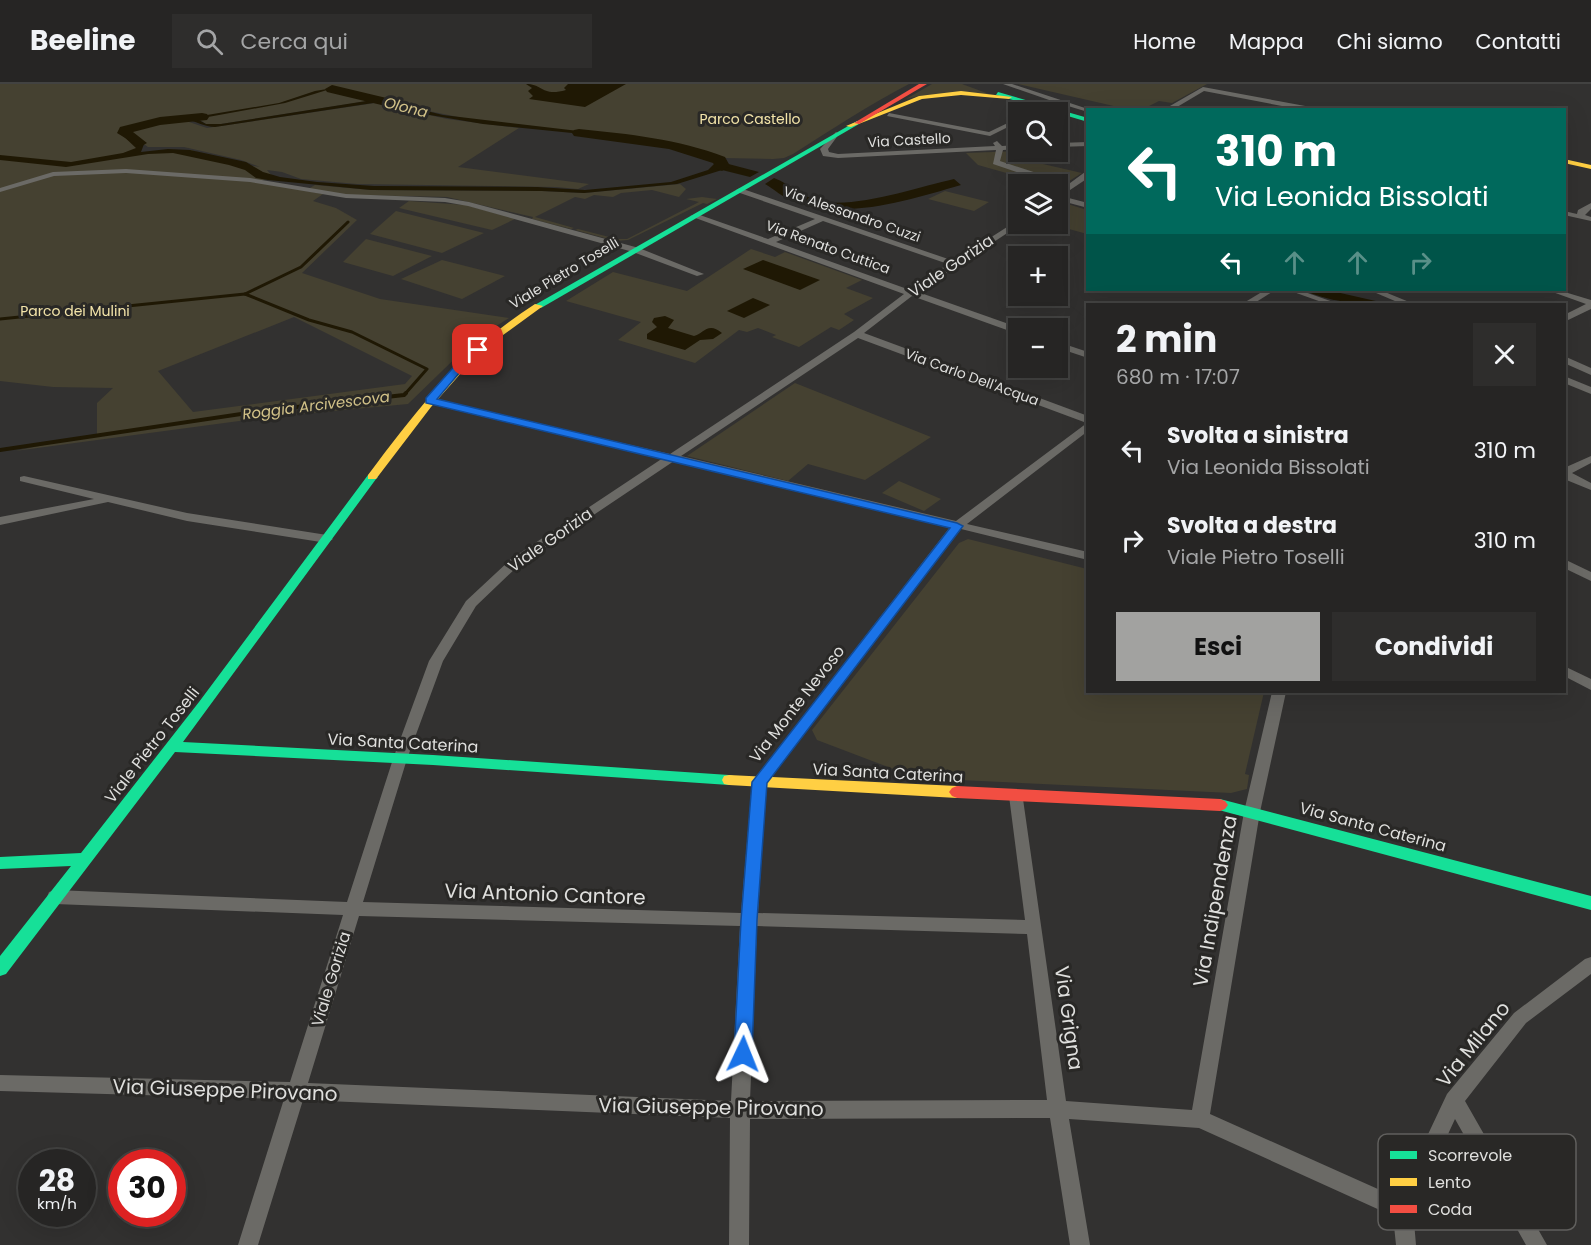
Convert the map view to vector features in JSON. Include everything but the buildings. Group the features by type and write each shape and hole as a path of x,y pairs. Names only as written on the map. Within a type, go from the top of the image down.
{"main road":[{"name":"Viale Pietro Toselli","path":"0,969 172,747 430,400 462,363 531,310 921,84"},
{"path":"968,84 1007,91 1026,102"},
{"name":"Viale Pietro Toselli","path":"849,126 921,96 1007,91"},
{"path":"1068,116 1086,120"},
{"path":"1566,161 1591,167"},
{"name":"Via Santa Caterina","path":"172,747 759,782 1228,805 1591,903"},
{"path":"0,863 84,859"}],"street":[{"path":"1170,108 1203,89 1306,108"},
{"path":"1007,91 1059,100 1086,109"},
{"path":"1055,102 1068,96"},
{"path":"1292,105 1299,108"},
{"path":"889,116 990,134 1008,125"},
{"path":"990,134 1000,148 996,162 1031,174"},
{"name":"Via Castello","path":"836,135 824,149 826,154 858,155 1008,148"},
{"path":"1068,145 1086,144"},
{"path":"0,190 53,174 126,171 221,177 366,198 445,200 521,218 636,250 700,274"},
{"path":"1068,189 1086,175"},
{"name":"Via Alessandro Cuzzi","path":"745,187 823,218 955,264"},
{"path":"1068,199 1086,205"},
{"path":"1581,215 1581,212 1591,205"},
{"path":"1566,213 1591,219"},
{"name":"Via Renato Cuttica","path":"694,216 1008,327"},
{"path":"770,242 823,218"},
{"name":"Viale Gorizia","path":"248,1245 400,759 436,661 471,604 515,562 857,334 911,293 1008,229"},
{"path":"1249,303 1269,291"},
{"path":"1295,291 1331,303"},
{"path":"1376,291 1406,303"},
{"path":"1554,291 1591,304"},
{"path":"1566,318 1591,304"},
{"name":"Via Carlo Dell'Acqua","path":"857,334 1086,419"},
{"path":"1068,348 1086,354"},
{"path":"1566,360 1591,372"},
{"path":"1566,380 1591,391"},
{"path":"430,400 1086,556"},
{"name":"Via Monte Nevoso","path":"739,1245 740,1110 749,920 759,782 957,526 1086,428"},
{"path":"1566,472 1591,459"},
{"path":"1566,474 1591,487"},
{"path":"24,479 188,517 327,539"},
{"path":"0,521 108,499"},
{"path":"1566,564 1591,577"},
{"path":"1566,672 1591,685"},
{"name":"Via Indipendenza","path":"1200,1119 1252,812 1278,693"},
{"name":"Via Grigna","path":"1017,796 1058,1109 1080,1245"},
{"name":"Via Antonio Cantore","path":"55,897 353,909 1034,927"},
{"name":"Via Milano","path":"1438,1134 1454,1100 1520,1018 1591,964"},
{"name":"Via Giuseppe Pirovano","path":"0,1083 296,1091 740,1110 1058,1109 1200,1119 1378,1199"},
{"path":"1454,1100 1473,1134"},
{"name":"Via Milano","path":"1405,1230 1406,1245"},
{"path":"1528,1230 1537,1245"}],"green space":[{"path":"0,84 909,84 793,154 773,159 723,158 668,144 478,121 374,100 221,124 206,124 200,118 183,120 207,128 375,103 447,119 519,128 458,167 589,184 578,189 357,184 301,179 282,172 267,170 272,176 258,182 323,194 313,201 336,208 357,220 302,273 380,299 509,318 474,340 408,404 270,417 15,451 97,434 97,403 113,388 53,387 0,381","holes":["132,129 129,134 148,147 184,147 241,160 260,167 227,162 191,150 138,153 140,146 125,133","294,317 412,376 405,384 193,412 158,371"]},
{"path":"932,84 962,84 989,94 923,95 906,99"},
{"path":"1018,84 1207,84 1172,103 1159,101 1145,108 1122,108"},
{"path":"1008,151 1008,162 1041,162 1082,173 1068,182 1068,174 1010,174 978,165 966,153"},
{"path":"680,184 686,189 679,197 652,190 621,193 613,197 594,195 585,199 575,197 535,217 574,228 571,229 532,219 533,217 447,197 350,195 308,189 315,185 371,190 584,193"},
{"path":"945,191 989,202 974,211 928,199"},
{"path":"702,197 717,199 707,204 703,203 628,240 616,241 575,230 627,239 699,202 686,199"},
{"path":"409,201 466,205 515,219 492,230 399,208"},
{"path":"1068,204 1086,210 1086,234 1068,229"},
{"path":"396,211 484,233 442,253 370,234"},
{"path":"366,239 432,256 393,276 343,262"},
{"path":"751,249 775,257 785,252 862,280 846,288 873,298 844,314 854,320 839,330 831,327 799,347 772,337 776,335 758,328 747,332 739,330 695,363 618,340 641,322 566,301 613,272 687,291"},
{"path":"442,260 505,276 462,299 401,279"},
{"path":"795,383 931,437 865,480 808,464 788,481 687,456"},
{"path":"899,481 941,499 924,511 882,493"},
{"path":"968,539 1086,569 1086,693 1264,693 1245,774 1249,775 1247,789 1231,793 917,778 817,740 812,730 959,543"}],"water":[{"path":"526,84 558,92 566,90 564,88 568,84 626,84 585,107 529,99 533,96 528,91 532,88"},
{"path":"333,88 372,96 369,98 346,91 327,90 285,103 197,119 206,124 221,124 379,99 443,115 664,141 712,153 721,158 651,141 483,124 424,114 380,102 215,127 187,120 176,120 279,103 315,91"},
{"path":"142,126 126,133 144,144 141,152 168,149 190,150 246,162 263,172 280,177 317,182 374,186 537,187 585,190 671,182 708,170 717,161 759,172 750,177 722,170 677,184 584,193 371,190 256,178 245,170 229,165 173,153 148,154 66,167 0,160 0,155 71,162 123,153 136,148 120,133 124,129"},
{"path":"774,178 814,199 834,203 868,200 954,179 961,185 899,202 855,209 834,209 813,207 789,199 765,184"},
{"path":"763,260 820,280 800,290 743,269"},
{"path":"1306,291 1331,291 1385,303 1345,302"},
{"path":"753,298 770,305 744,318 727,311"},
{"path":"665,316 674,320 668,328 694,336 709,328 722,333 713,339 700,340 685,350 647,339 647,334 657,327 652,322 654,318"}],"waterway":[{"name":"Olona","path":"332,89 415,109"},
{"name":"Olona","path":"140,143 124,133 125,130 160,121 202,117"},
{"name":"Olona","path":"579,133 669,144 720,160 722,166"},
{"name":"Roggia Arcivescova","path":"245,294 301,267 348,222"},
{"name":"Roggia Arcivescova","path":"0,319 245,294"},
{"name":"Roggia Arcivescova","path":"245,294 309,320 352,332 427,369 405,394"},
{"name":"Roggia Arcivescova","path":"0,450 261,411 405,394"}],"traffic: fast":[{"path":"998,94 1086,119"},
{"path":"538,306 857,123"},
{"path":"0,969 204,705 372,477"},
{"path":"172,747 433,760 729,780"},
{"path":"1220,805 1591,903"},
{"path":"0,863 84,859"}],"traffic: slow":[{"path":"849,126 921,97 961,93 1009,97"},
{"path":"1566,161 1591,167"},
{"path":"372,477 446,382 489,341 512,322 538,306"},
{"path":"729,780 957,792"}],"traffic: jam":[{"path":"857,123 924,84"},
{"path":"957,792 1220,805"}],"route":[{"path":"478,350 462,363 430,400 957,526 759,782 749,920 743,1054"}],"park label":[{"name":"Parco Castello","path":"750,119"},
{"name":"Parco dei Mulini","path":"75,311"}]}
